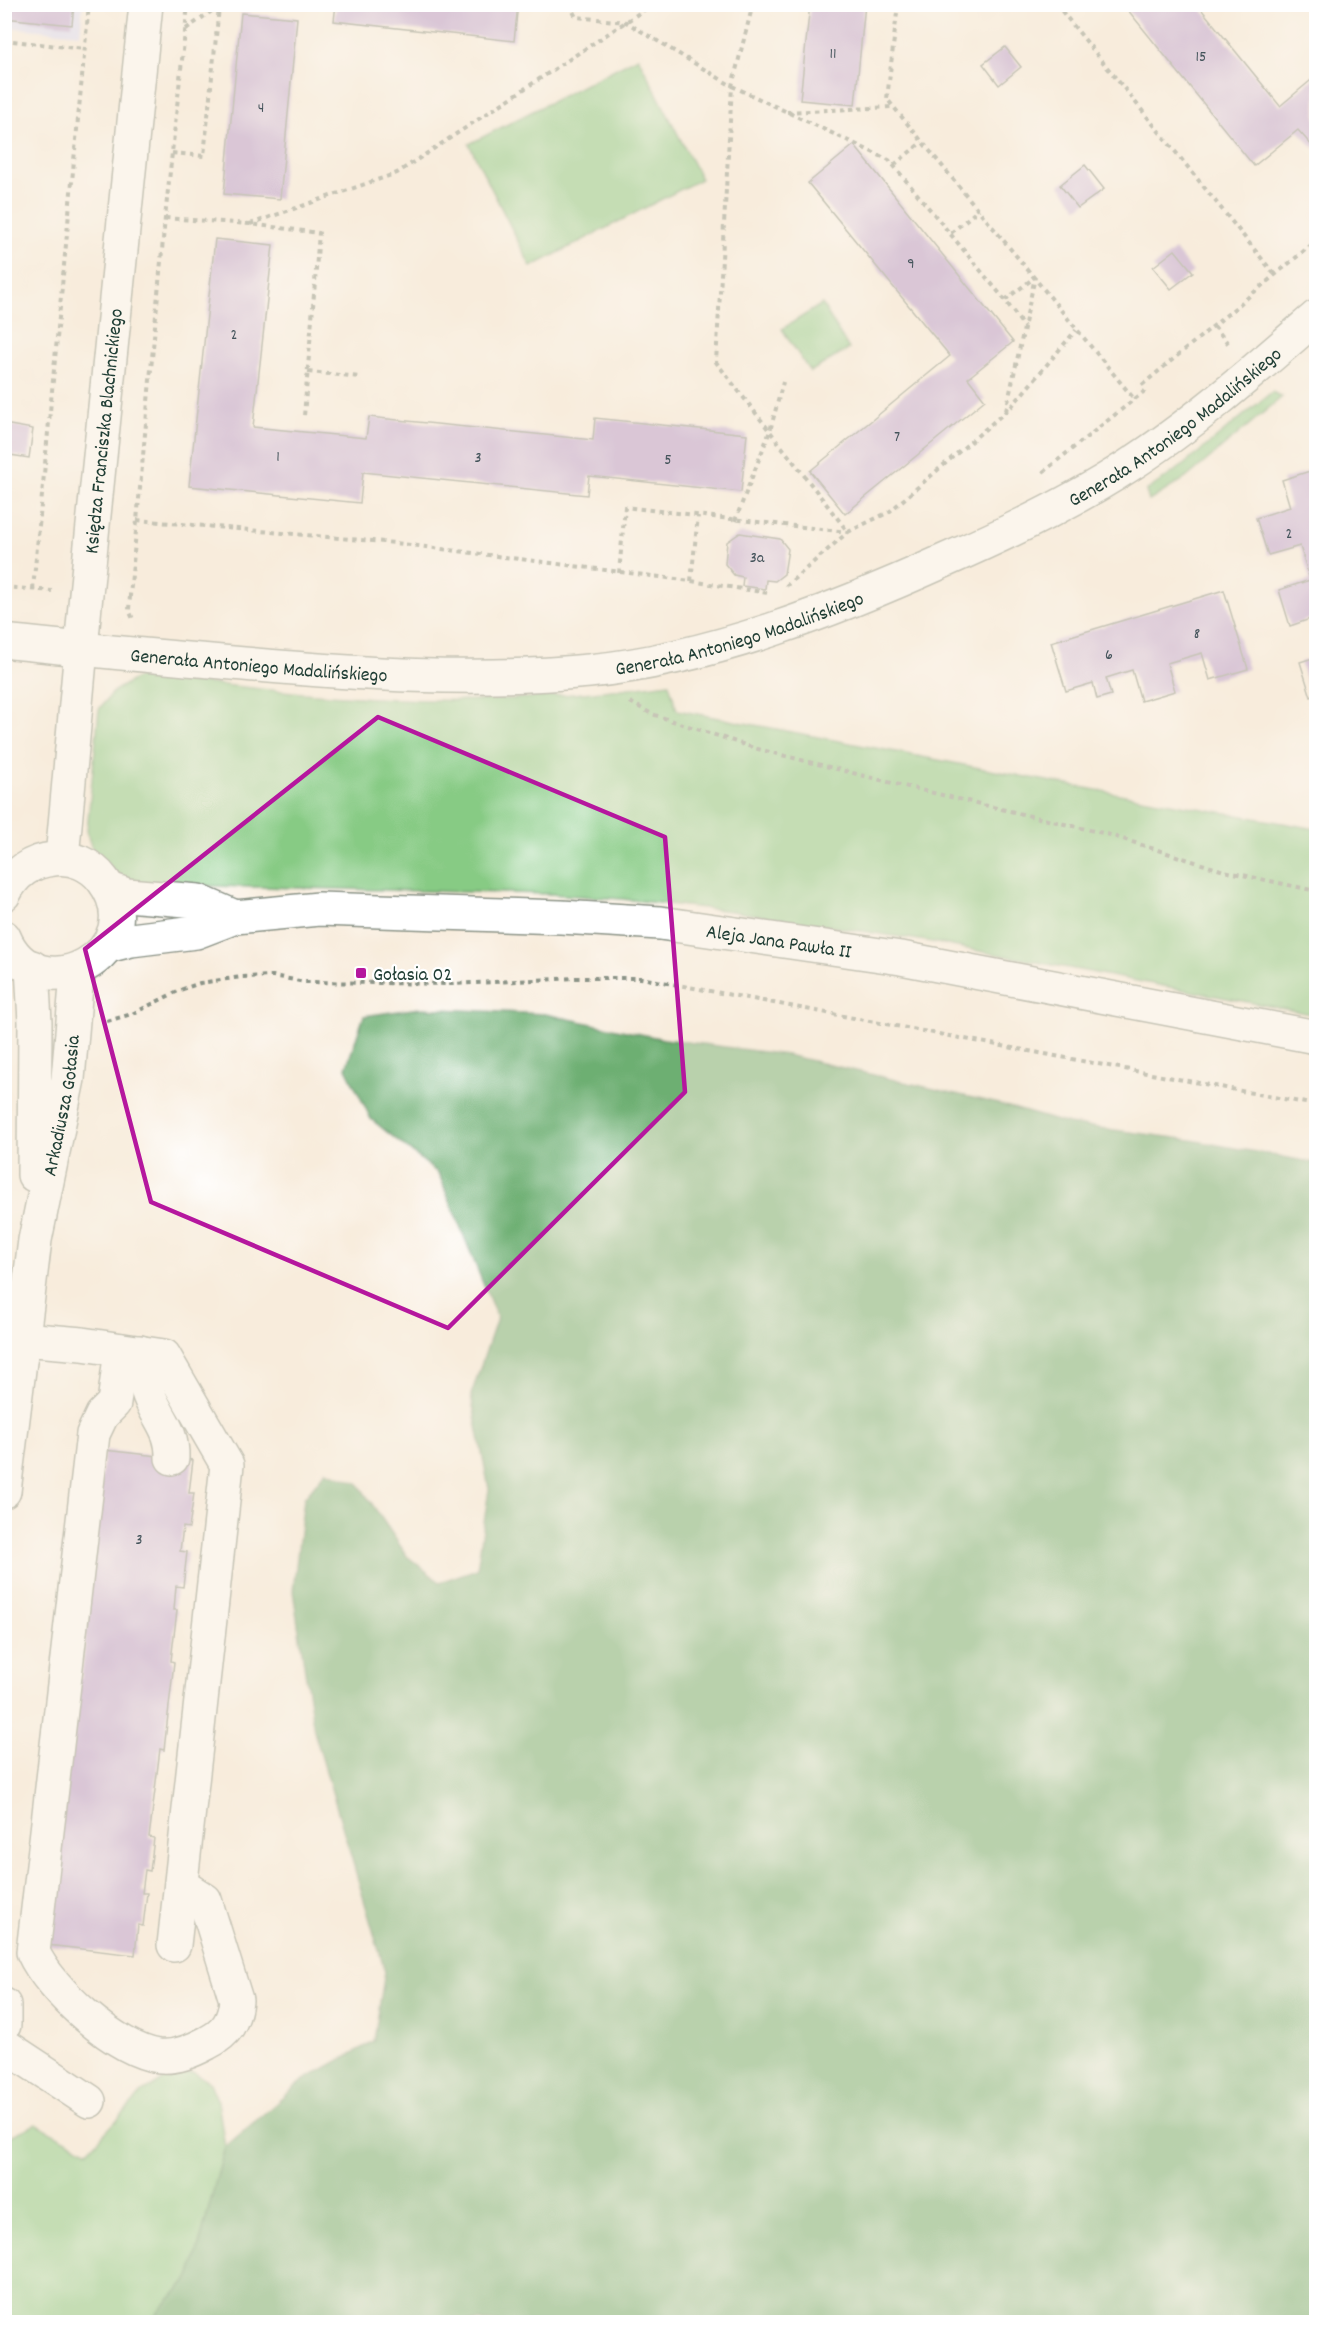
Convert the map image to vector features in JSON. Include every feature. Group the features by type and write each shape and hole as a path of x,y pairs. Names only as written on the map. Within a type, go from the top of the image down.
{"street":[{"name":"Księdza Franciszka Blachnickiego","path":"63,858 146,4"},
{"name":"Generała Antoniego Madalińskiego","path":"4,641 82,650 419,677 482,677 591,670 655,660 721,644 791,623 918,573 995,538 1127,467 1312,333"},
{"path":"6,889 23,870 42,860 63,858 81,862 98,874 110,890 115,903 116,918 107,946 95,960 80,970 64,974 48,973 32,967 19,958 6,942"},
{"name":"Aleja Jana Pawła II","path":"110,890 127,894 198,901 235,917"},
{"name":"Aleja Jana Pawła II","path":"107,946 131,940 196,932 235,917 319,909 561,917 660,923 901,958 1317,1037"},
{"name":"Arkadiusza Gołasia","path":"32,967 35,1022 35,1240"},
{"name":"Arkadiusza Gołasia","path":"4,1491 35,1240 68,1079 76,986 80,970"},
{"path":"23,1339 82,1344 164,1356 227,1465 174,1945"},
{"path":"130,1351 149,1395 166,1425 172,1445 171,1458"},
{"path":"130,1351 114,1402 102,1415 93,1434 33,1952 40,1968 63,1995 92,2020 119,2040 158,2056 176,2055 194,2050 228,2029 234,2017 236,2000 205,1900 181,1885"},
{"path":"4,2005 4,2025"},
{"path":"4,2045 89,2101"}],"path":[{"path":"33,589 89,4"},
{"path":"569,4 576,17 626,22 732,86 890,160 1005,300 1024,327"},
{"path":"250,224 397,173 653,4"},
{"path":"753,4 732,86 716,362 849,532"},
{"path":"898,4 886,99 1135,400"},
{"path":"1056,4 1275,275"},
{"path":"185,30 221,6"},
{"path":"172,153 204,156 221,6"},
{"path":"4,40 85,49"},
{"path":"786,112 893,107"},
{"path":"894,165 922,142"},
{"path":"951,233 979,209"},
{"path":"165,218 250,224 319,233 304,416"},
{"path":"1142,386 1317,241"},
{"path":"1005,300 1035,277"},
{"path":"1006,411 1035,277"},
{"path":"784,588 790,580 849,532 890,512 1006,411 1076,330"},
{"path":"308,372 361,377"},
{"path":"735,520 770,431 783,381"},
{"path":"1039,476 1146,390"},
{"path":"619,573 625,507 849,532"},
{"path":"691,581 698,516"},
{"path":"137,519 395,543 691,581 779,595"},
{"path":"130,596 129,610 135,622"},
{"path":"763,600 771,597"},
{"path":"591,670 609,690 652,714 754,748 1107,834 1224,871 1317,891"},
{"path":"105,1021 132,1014 180,990 200,983 273,976 305,982 453,984 577,978 641,978 1317,1105"}],"highlighted area":[{"path":"378,717 665,837 685,1092 448,1328 151,1202 85,949"}],"shaded area":[{"path":"4,5 83,5 80,34 5,27"}],"green space":[{"path":"638,57 701,179 531,267 469,144"},
{"path":"822,304 849,349 810,372 782,329"},
{"path":"1272,392 1282,397 1186,478 1149,501 1146,491 1181,467"},
{"path":"138,677 317,694 444,700 532,698 669,683 677,710 1063,784 1316,829 1316,1015 926,941 731,911 550,894 131,884 102,863 92,849 87,830 99,709 114,691"},
{"path":"420,1008 545,1014 664,1039 787,1055 995,1103 1068,1124 1191,1140 1316,1163 1316,2322 149,2322 191,2276 225,2147 302,2081 374,2041 385,1971 314,1731 293,1591 304,1498 326,1471 358,1483 407,1556 440,1582 477,1569 489,1489 471,1395 497,1318 439,1174 371,1119 346,1068 364,1016"},
{"path":"194,2072 210,2083 218,2102 225,2147 191,2276 149,2322 5,2322 4,2139 36,2124 88,2151 143,2092 173,2074"}],"building":[{"path":"4,4 74,4 72,25 4,18"},
{"path":"336,4 518,4 514,41 334,21"},
{"path":"810,4 865,4 855,105 800,100"},
{"path":"1123,4 1197,4 1280,106 1316,76 1316,146 1314,148 1298,130 1254,166"},
{"path":"241,13 297,18 280,199 224,194"},
{"path":"1005,47 1021,67 999,85 983,64"},
{"path":"854,145 1013,342 968,378 985,400 845,514 810,471 950,356 808,183"},
{"path":"1085,165 1104,189 1078,208 1060,185"},
{"path":"215,239 273,245 253,427 366,438 369,417 593,440 595,418 747,434 741,492 589,476 587,495 363,472 360,503 189,486"},
{"path":"1175,250 1193,272 1171,289 1153,267"},
{"path":"4,424 33,429 29,458 4,454"},
{"path":"1316,469 1316,617 1290,626 1279,590 1310,580 1300,546 1268,555 1256,518 1290,507 1282,480"},
{"path":"740,533 780,539 788,549 784,574 775,581 766,580 765,589 742,586 743,577 734,575 725,564 727,542"},
{"path":"1224,590 1248,669 1210,680 1202,653 1167,663 1175,691 1141,701 1132,670 1106,678 1111,695 1097,699 1093,683 1066,691 1051,642"},
{"path":"1316,657 1316,695 1311,697 1300,662"},
{"path":"104,1450 193,1460 189,1493 194,1493 189,1528 183,1527 180,1551 187,1552 183,1587 176,1586 174,1610 177,1610 171,1661 174,1662 164,1750 160,1749 149,1837 154,1838 150,1871 145,1870 142,1893 147,1893 143,1926 138,1925 135,1955 47,1945 78,1678 81,1679"}],"place":[{"name":"Gołasia 02","path":"361,973"}]}
